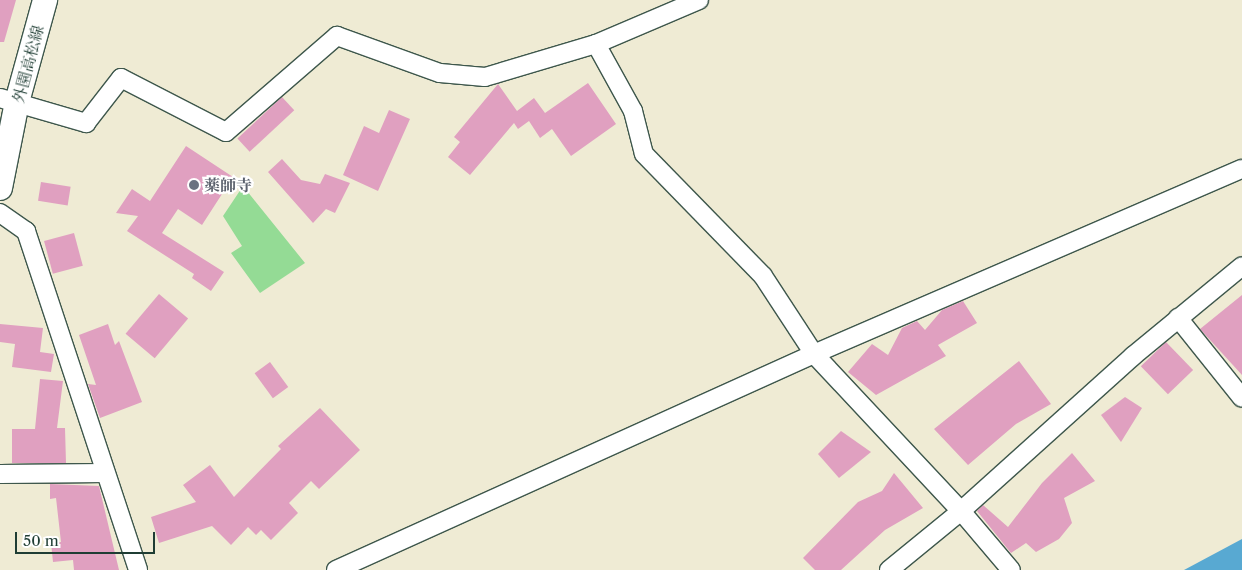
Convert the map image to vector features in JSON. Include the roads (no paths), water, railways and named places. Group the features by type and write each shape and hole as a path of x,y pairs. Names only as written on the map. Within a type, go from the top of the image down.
{"main road":[{"name":"外園高松線","path":"0,188 8,100 45,0"}],"street":[{"path":"8,100 86,123 120,78 226,132 337,36 440,73 485,77 596,44 699,0"},
{"path":"596,44 633,111 644,154 763,276 814,354 961,510 1011,570"},
{"path":"336,570 814,354 1242,169"},
{"path":"0,214 26,231 138,570"},
{"path":"889,570 961,510 1178,318 1242,266"},
{"path":"1178,318 1242,398"},
{"path":"0,474 106,473"}],"water":[{"path":"1242,539 1242,570 1184,570"}],"place":[{"name":"薬師寺","path":"194,185"}]}
